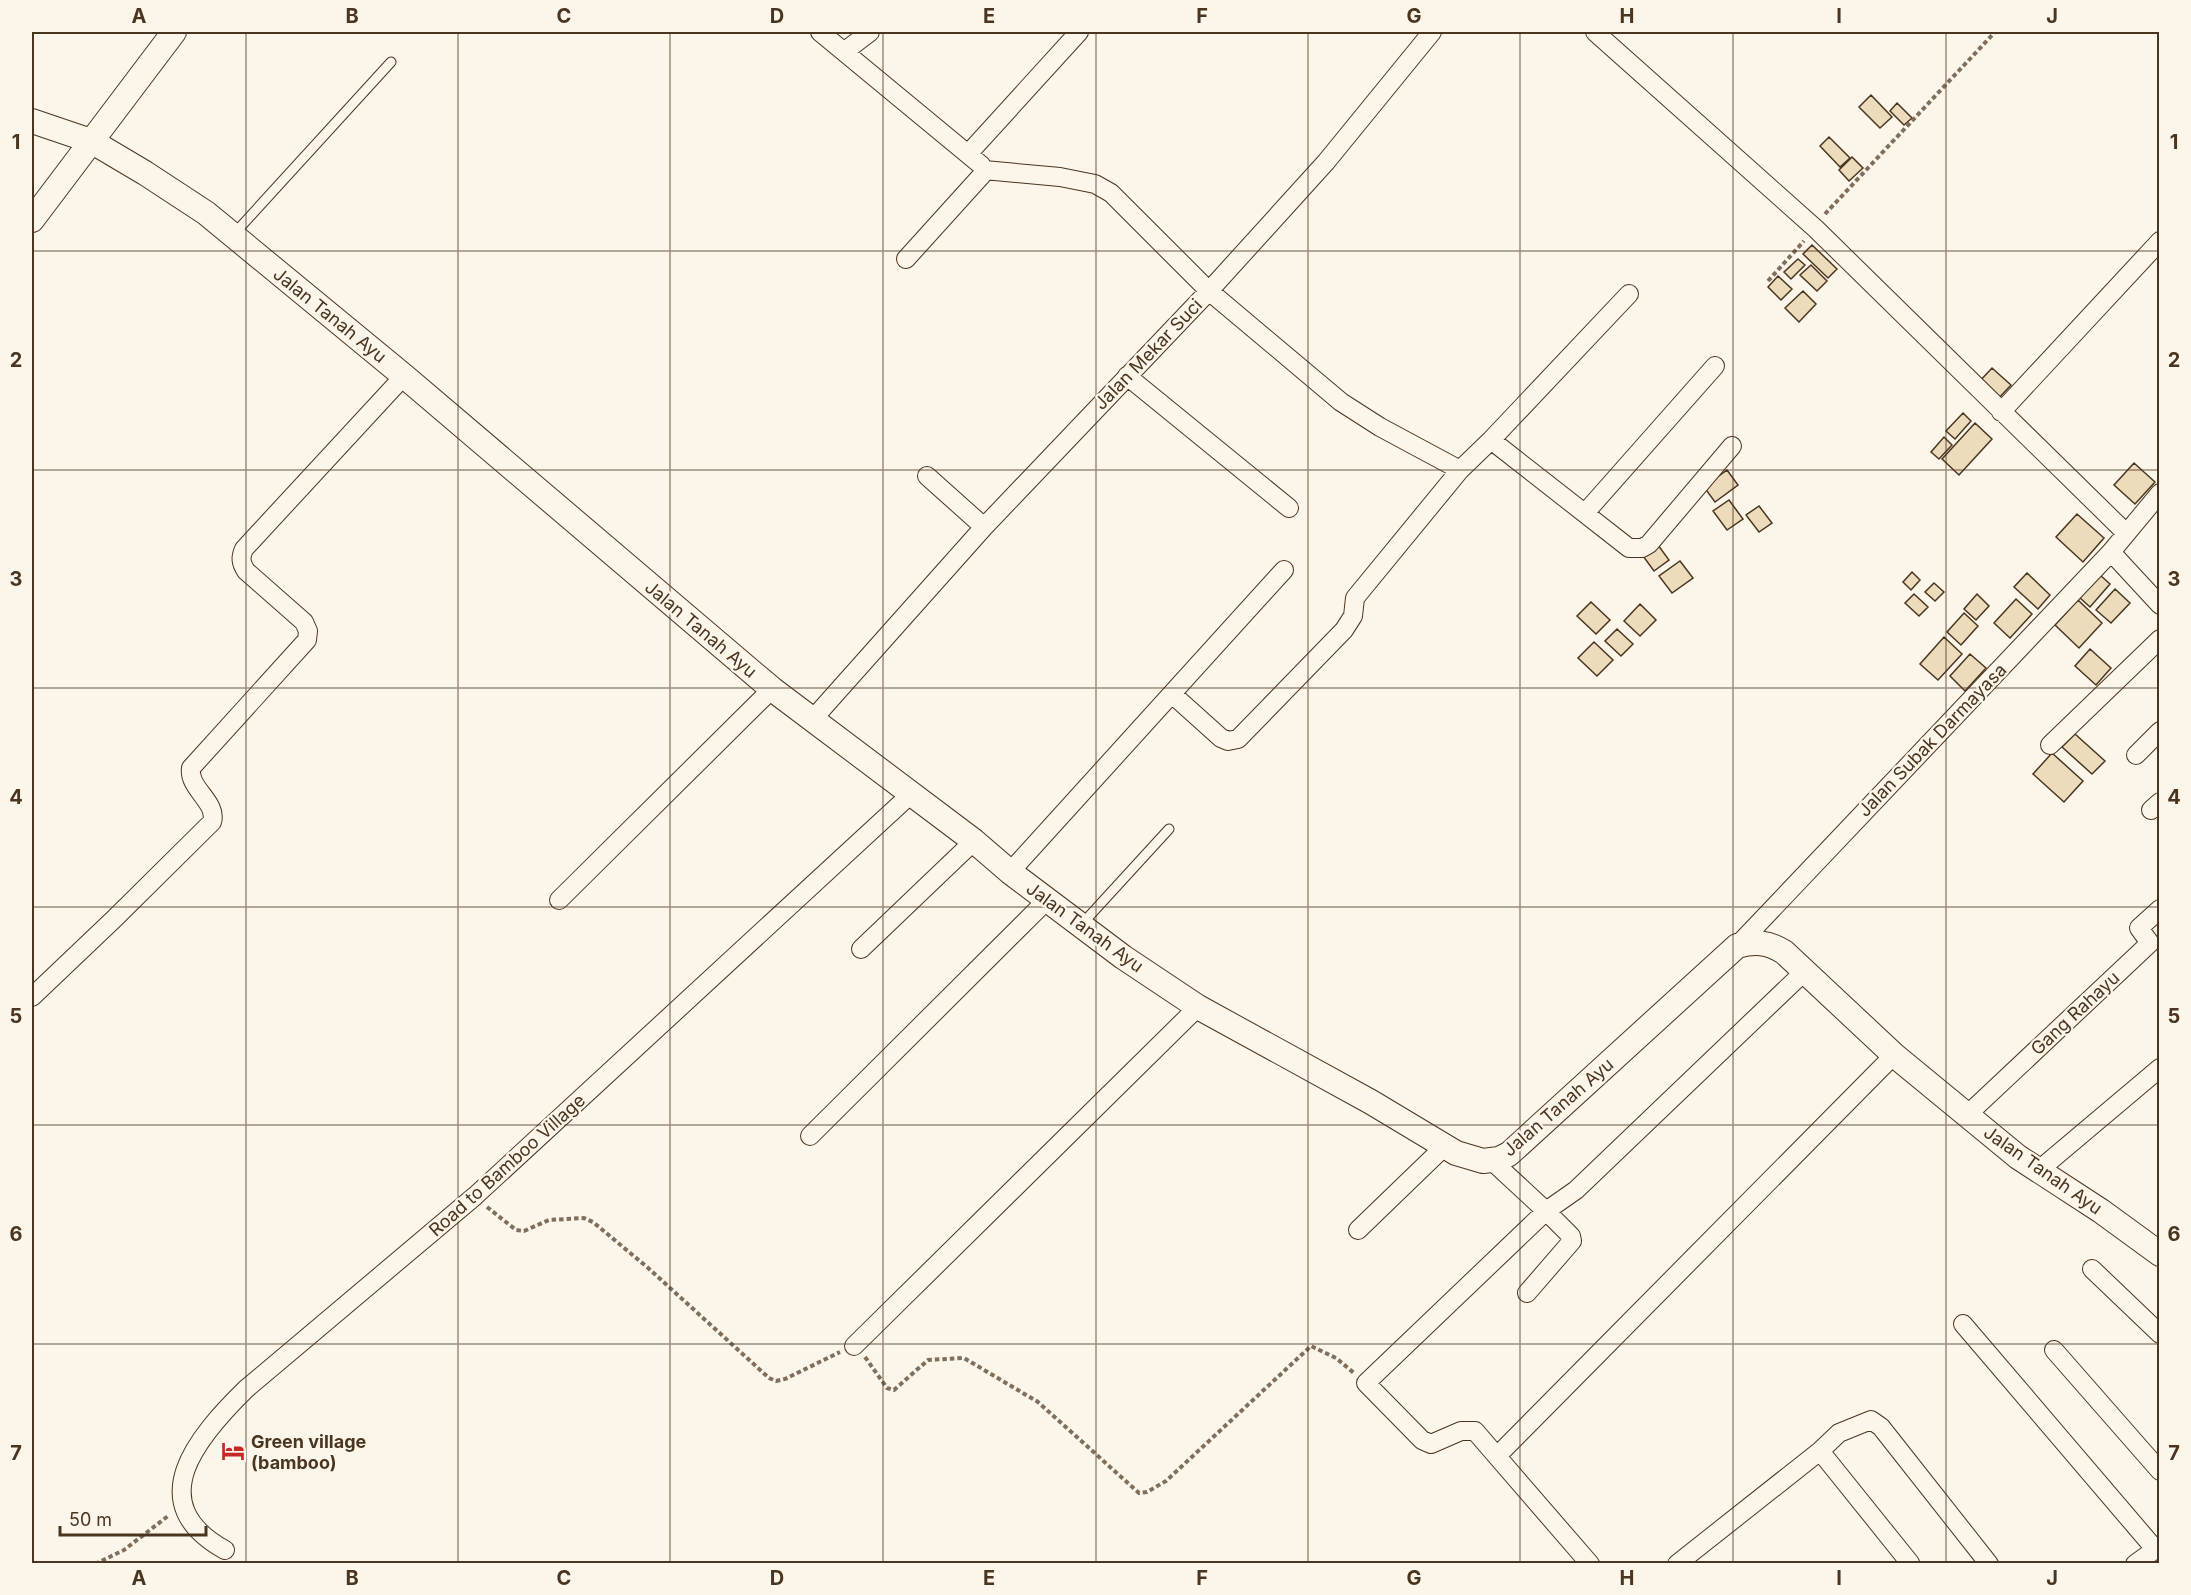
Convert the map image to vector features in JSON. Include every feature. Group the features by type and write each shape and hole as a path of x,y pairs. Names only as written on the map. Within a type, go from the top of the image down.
{"street":[{"path":"32,220 174,32"},
{"path":"820,32 968,154 984,170 1060,177 1095,184 1111,193 1209,291 1326,162 1432,32"},
{"path":"845,51 870,32"},
{"path":"968,154 1079,32"},
{"path":"1595,32 1816,229 2126,533"},
{"name":"Jalan Tanah Ayu","path":"32,121 91,141 178,193 233,235 404,376 772,689 1123,957 1198,1007 1371,1102 1445,1146 1472,1158 1492,1161 1509,1154 1737,946 1756,942 1771,945 1805,971 1894,1055 2018,1157 2101,1211 2160,1254"},
{"path":"906,259 984,170"},
{"path":"2001,412 2160,241"},
{"name":"Jalan Mekar Suci","path":"812,720 984,527 1209,291 1341,402 1380,427 1460,470"},
{"path":"1172,694 1221,738 1228,741 1238,739 1344,630 1353,616 1355,598 1460,470 1629,294"},
{"path":"1585,513 1715,366"},
{"path":"32,997 212,822 213,811 190,778 190,768 307,640 308,635 304,622 246,571 241,561 244,549 404,376"},
{"path":"1127,376 1289,508"},
{"path":"1491,440 1629,548 1642,548 1649,544 1732,446"},
{"path":"927,476 984,527"},
{"name":"Jalan Subak Darmayasa","path":"1737,946 2111,552 2160,493"},
{"path":"2111,552 2160,605"},
{"path":"1010,872 1284,570"},
{"path":"2050,744 2157,647"},
{"path":"559,900 772,689"},
{"path":"2136,755 2160,730"},
{"name":"Road to Bamboo Village","path":"181,1502 181,1480 199,1443 224,1411 246,1389 476,1196 910,795"},
{"path":"861,949 974,841"},
{"path":"810,1136 1047,900"},
{"name":"Gang Rahayu","path":"1967,1115 2150,943 2139,928 2160,909"},
{"path":"1590,1563 1478,1434 1471,1430 1461,1431 1431,1444 1422,1440 1366,1383 1546,1211 1576,1190 1805,971"},
{"path":"854,1346 1198,1007"},
{"path":"1497,1456 1894,1055"},
{"path":"2039,1170 2160,1068"},
{"path":"1358,1230 1445,1146"},
{"path":"1492,1161 1571,1236 1572,1241 1527,1293"},
{"path":"2092,1269 2160,1334"},
{"path":"1964,1324 2157,1548 2135,1563"},
{"path":"2054,1350 2160,1472"},
{"path":"1677,1563 1820,1451 1839,1433 1871,1419 1881,1427 1989,1563"},
{"path":"1820,1451 1910,1563"},
{"path":"181,1502 198,1531 225,1550"}],"lane":[{"path":"233,235 391,62"},
{"path":"1081,926 1169,829"}],"path":[{"path":"1768,281 1816,229 1829,208 1995,32"},
{"path":"476,1196 516,1230 524,1230 549,1220 584,1218 593,1222 647,1267 769,1378 776,1381 785,1379 854,1346 873,1366 889,1390 894,1390 928,1360 964,1358 1038,1402 1139,1493 1147,1492 1166,1481 1311,1346 1336,1358 1366,1383"},
{"path":"95,1563 124,1550 163,1521 181,1502"}],"building":[{"path":"1871,95 1892,117 1880,128 1859,107"},
{"path":"1897,103 1912,118 1904,125 1890,111"},
{"path":"1829,137 1850,158 1840,167 1820,146"},
{"path":"1852,157 1863,168 1849,181 1839,170"},
{"path":"1812,245 1837,269 1828,278 1803,254"},
{"path":"1798,259 1805,265 1791,279 1784,272"},
{"path":"1811,265 1827,281 1817,291 1800,275"},
{"path":"1778,276 1792,289 1781,300 1768,287"},
{"path":"1803,291 1816,304 1799,322 1785,308"},
{"path":"1992,368 2011,385 1997,400 1978,383"},
{"path":"1963,413 1971,421 1955,439 1946,431"},
{"path":"1975,423 1992,439 1959,475 1942,459"},
{"path":"1944,437 1952,445 1939,459 1931,452"},
{"path":"2134,463 2155,482 2135,504 2114,485"},
{"path":"1727,470 1738,485 1715,502 1704,487"},
{"path":"1729,500 1743,519 1727,530 1713,511"},
{"path":"1759,506 1772,523 1759,532 1746,515"},
{"path":"2077,514 2104,538 2083,562 2056,537"},
{"path":"1658,545 1669,560 1654,571 1643,556"},
{"path":"1680,561 1693,578 1672,593 1659,576"},
{"path":"1912,572 1920,580 1911,590 1903,582"},
{"path":"2027,573 2050,595 2038,609 2014,587"},
{"path":"2100,575 2110,584 2090,607 2079,597"},
{"path":"1934,583 1944,592 1935,601 1925,592"},
{"path":"2115,589 2130,603 2111,623 2096,610"},
{"path":"1914,594 1928,607 1919,616 1905,603"},
{"path":"1977,594 1989,606 1976,620 1964,609"},
{"path":"2016,599 2032,614 2010,638 1994,623"},
{"path":"2078,600 2102,623 2079,648 2055,625"},
{"path":"1591,602 1610,620 1596,634 1577,616"},
{"path":"1640,604 1656,620 1640,636 1624,621"},
{"path":"1964,613 1978,626 1961,645 1947,632"},
{"path":"1617,629 1633,644 1621,656 1605,641"},
{"path":"1944,637 1962,654 1938,680 1920,664"},
{"path":"1594,642 1613,660 1597,676 1578,658"},
{"path":"2090,649 2111,668 2096,685 2075,666"},
{"path":"1970,654 1986,668 1965,691 1950,676"},
{"path":"2075,734 2105,761 2092,774 2062,747"},
{"path":"2052,753 2083,781 2064,802 2033,774"}],"place":[{"name":"Green village (bamboo)","path":"233,1451"}]}
